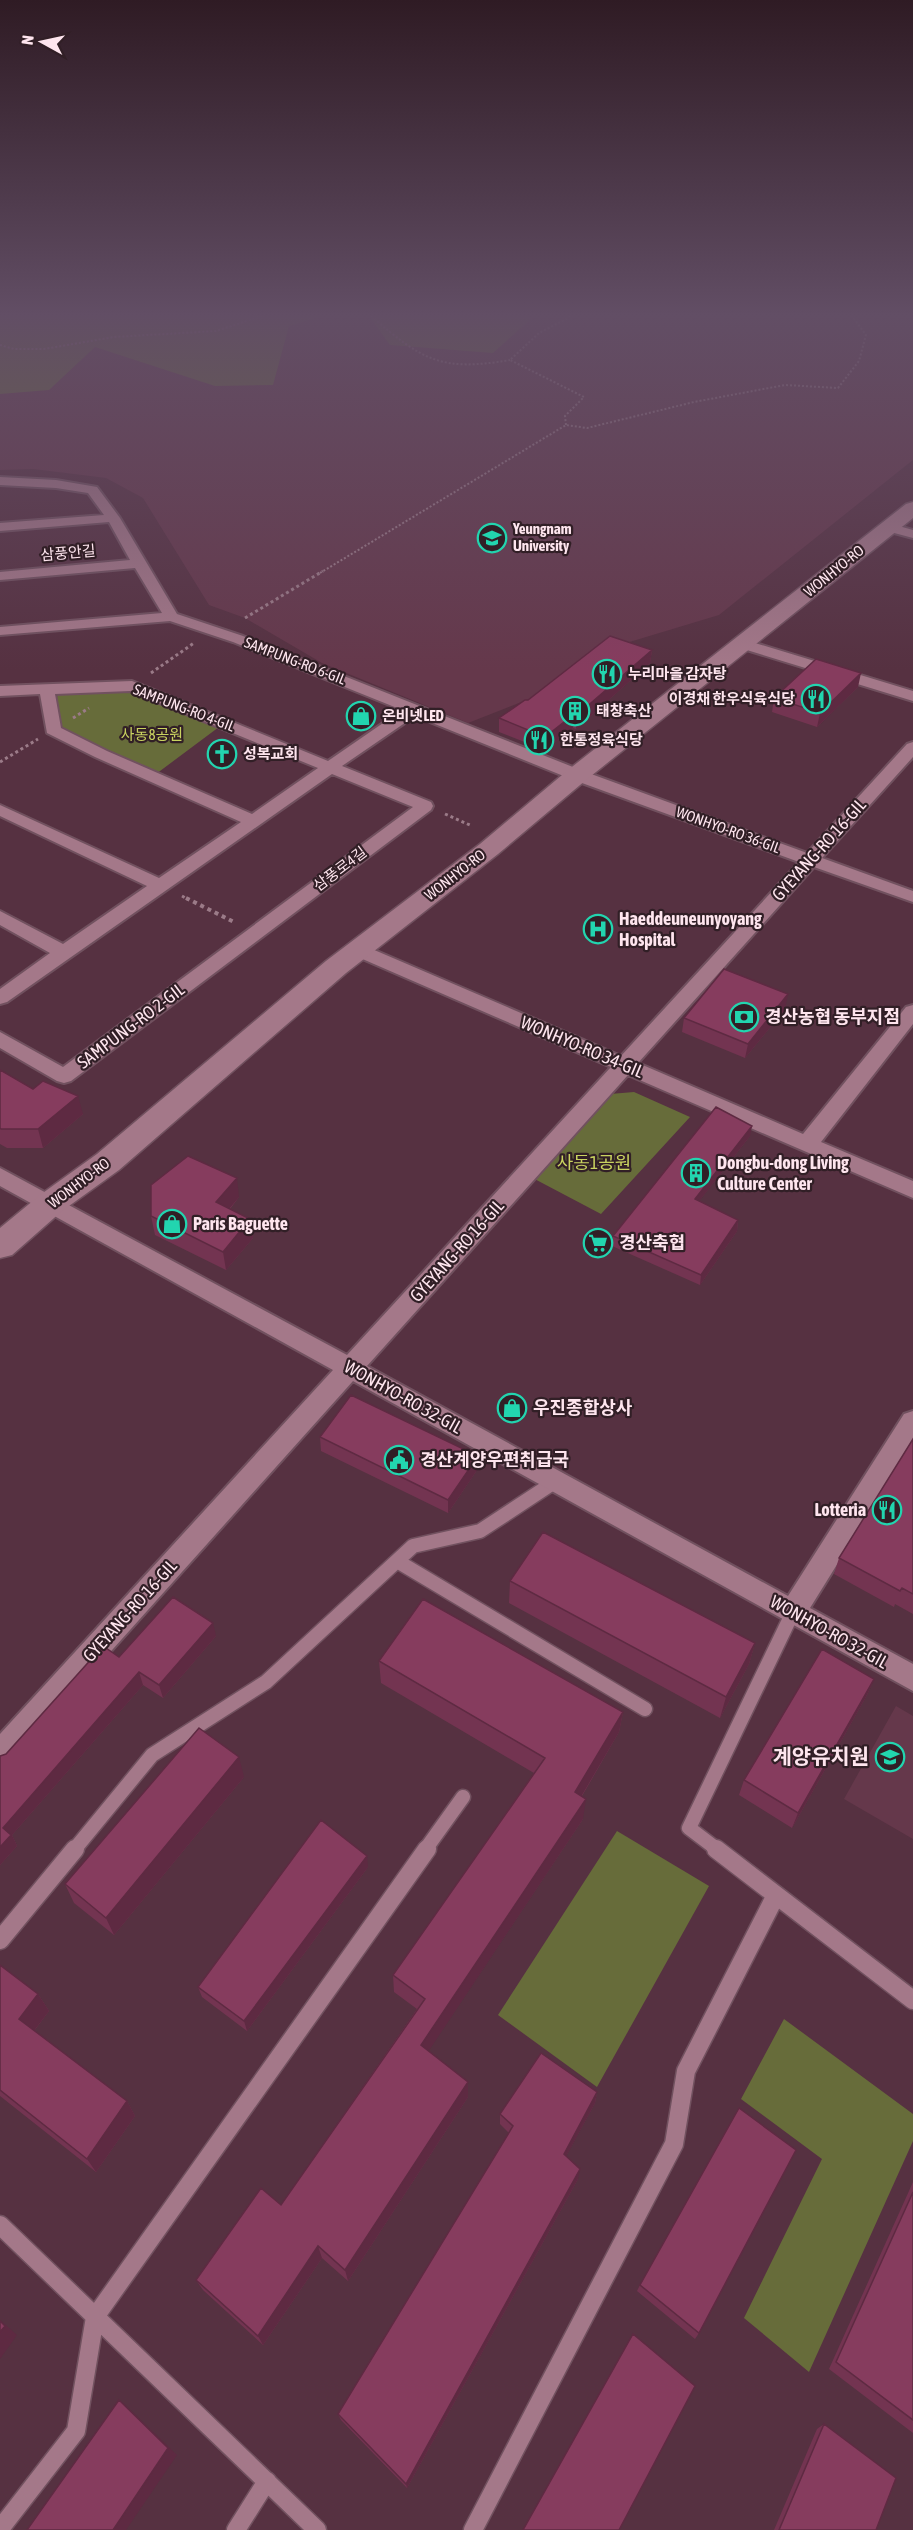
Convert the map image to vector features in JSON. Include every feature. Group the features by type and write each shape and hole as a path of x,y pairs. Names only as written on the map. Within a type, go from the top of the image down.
{"main road":[{"name":"WONHYO-RO","path":"0,1246 51,1203 108,1162 358,950 489,849 577,775 742,644 901,531 913,508"}],"street":[{"path":"0,481 56,484 92,490 113,518 171,616"},
{"name":"삼풍안길","path":"0,527 113,518"},
{"name":"삼풍안길","path":"0,576 139,563"},
{"name":"SAMPUNG-RO 6-GIL","path":"0,631 171,616 238,639 577,775"},
{"path":"742,644 913,696"},
{"name":"SAMPUNG-RO 4-GIL","path":"0,691 132,686 425,806"},
{"path":"47,689 52,730 254,821"},
{"path":"0,998 254,821 327,766 415,709"},
{"name":"GYEYANG-RO 16-GIL","path":"0,1754 913,747"},
{"name":"WONHYO-RO 36-GIL","path":"577,775 913,897"},
{"name":"삼풍로4길","path":"256,933 425,806"},
{"path":"0,810 161,886"},
{"path":"0,917 63,952"},
{"name":"SAMPUNG-RO 2-GIL","path":"0,1039 64,1076 256,933"},
{"name":"WONHYO-RO 34-GIL","path":"358,950 913,1190"},
{"path":"807,1144 913,1011"},
{"name":"WONHYO-RO 32-GIL","path":"0,1176 913,1678"},
{"path":"793,1612 913,1421"}],"lane":[{"path":"0,1940 152,1755 266,1682 413,1546 480,1531 556,1481"},
{"path":"396,1561 645,1709"},
{"path":"793,1612 689,1828 913,2000"},
{"path":"0,2529 76,2431 95,2317 463,1797"},
{"path":"473,2530 674,2144 686,2071 776,1895"},
{"path":"0,2225 317,2530"},
{"path":"236,2530 267,2481"}],"path":[{"path":"245,618 551,434"},
{"path":"132,686 202,638"},
{"path":"0,762 52,730"},
{"path":"425,806 472,826"},
{"path":"161,886 256,933"}],"shaded area":[{"path":"0,434 913,434 913,460 719,615 593,653 555,689 468,723 322,663 245,618 209,605 143,498 106,478 33,469 0,470"},
{"name":"계양유치원","path":"896,1706 913,1716 913,1839 844,1799"}],"green space":[{"name":"사동8공원","path":"125,689 219,727 156,774 58,729 57,692"},
{"name":"사동1공원","path":"634,1092 690,1117 601,1214 527,1175 610,1094"},
{"path":"617,1831 709,1886 597,2087 498,2015"},
{"path":"784,2019 913,2114 913,2141 809,2372 744,2318 822,2159 741,2099"}],"building":[{"path":"610,636 652,650 577,715 574,714 545,737 499,718 528,700"},
{"path":"816,659 861,673 820,713 774,698"},
{"path":"724,969 788,994 748,1044 684,1018"},
{"path":"0,1070 33,1089 43,1081 78,1096 38,1129 1,1129"},
{"name":"Dongbu-dong Living Culture Center","path":"716,1107 752,1126 695,1199 738,1220 701,1275 613,1236"},
{"path":"188,1156 237,1178 216,1202 250,1219 223,1252 151,1216 151,1185"},
{"name":"경산계양우편취급국","path":"351,1395 478,1456 448,1500 320,1437"},
{"name":"Lotteria","path":"913,1439 913,1594 902,1588 900,1591 839,1558"},
{"path":"543,1532 755,1643 726,1697 510,1581"},
{"path":"173,1597 213,1623 159,1685 139,1672 3,1828 11,1835 0,1847 0,1756 6,1754 103,1646 119,1657"},
{"path":"423,1599 623,1712 575,1792 586,1799 421,2045 468,2082 345,2270 318,2246 258,2336 196,2280 261,2188 281,2205 425,1999 393,1975 545,1758 379,1661"},
{"path":"822,1649 874,1679 798,1813 744,1780"},
{"path":"199,1728 239,1757 106,1918 65,1884"},
{"path":"321,1820 367,1856 244,2021 198,1987"},
{"path":"0,1965 38,1994 19,2019 127,2101 87,2159 0,2090"},
{"path":"541,2053 597,2092 564,2154 580,2169 406,2484 338,2414 513,2126 500,2114"},
{"path":"739,2108 796,2150 699,2333 640,2285"},
{"path":"913,2192 913,2420 836,2362"},
{"path":"0,2321 5,2326 0,2332"},
{"path":"633,2334 695,2386 619,2530 523,2530"},
{"path":"119,2400 168,2448 113,2530 27,2530"},
{"path":"824,2424 896,2478 876,2530 779,2530"}],"place":[{"name":"Yeungnam University","path":"492,538"},
{"name":"누리마을 감자탕","path":"607,674"},
{"name":"이경채 한우식육식당","path":"816,699"},
{"name":"태창축산","path":"575,711"},
{"name":"온비넷LED","path":"361,716"},
{"name":"한통정육식당","path":"539,740"},
{"name":"성복교회","path":"222,754"},
{"name":"Haeddeuneunyoyang Hospital","path":"598,929"},
{"name":"경산농협 동부지점","path":"744,1017"},
{"name":"Dongbu-dong Living Culture Center","path":"696,1173"},
{"name":"Paris Baguette","path":"172,1224"},
{"name":"경산축협","path":"598,1243"},
{"name":"우진종합상사","path":"512,1408"},
{"name":"경산계양우편취급국","path":"399,1460"},
{"name":"Lotteria","path":"887,1510"},
{"name":"계양유치원","path":"890,1757"}]}
